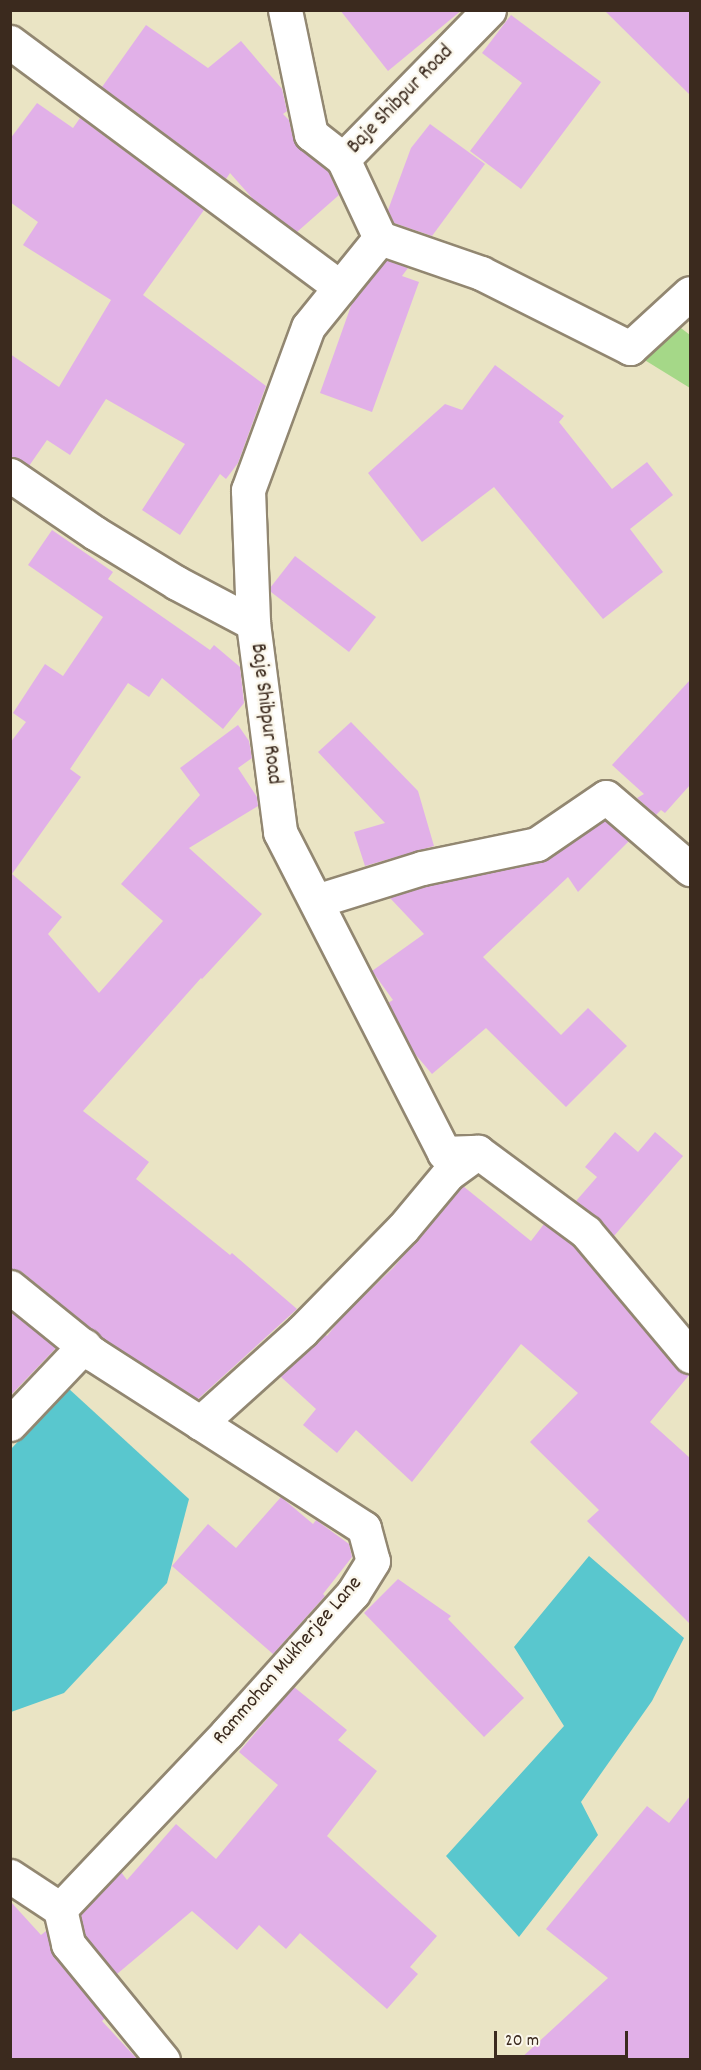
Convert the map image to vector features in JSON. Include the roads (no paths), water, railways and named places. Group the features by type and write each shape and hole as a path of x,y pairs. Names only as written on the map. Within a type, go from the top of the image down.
{"street":[{"path":"285,10 311,134 343,159"},
{"name":"Baje Shibpur Road","path":"478,1152 444,1153 280,832 253,623 248,490 308,327 380,238 343,159 489,10"},
{"path":"10,42 340,287"},
{"path":"380,238 481,273 630,348 690,293"},
{"path":"10,475 95,533 159,572 253,623"},
{"path":"316,901 422,868 537,844 606,797 690,869"},
{"path":"201,1423 302,1331 403,1228 448,1174 478,1152 586,1232 690,1356"},
{"name":"Rammohan Mukherjee Lane","path":"10,1287 84,1346 364,1528 373,1561 346,1602 220,1740 60,1909"},
{"path":"10,1424 84,1346"},
{"path":"10,1876 60,1909 68,1944 163,2060"}],"water":[{"path":"68,1388 189,1499 167,1583 64,1693 11,1712 11,1449"},
{"path":"589,1556 684,1638 652,1701 581,1802 598,1835 519,1937 446,1856 564,1726 514,1647"}]}
